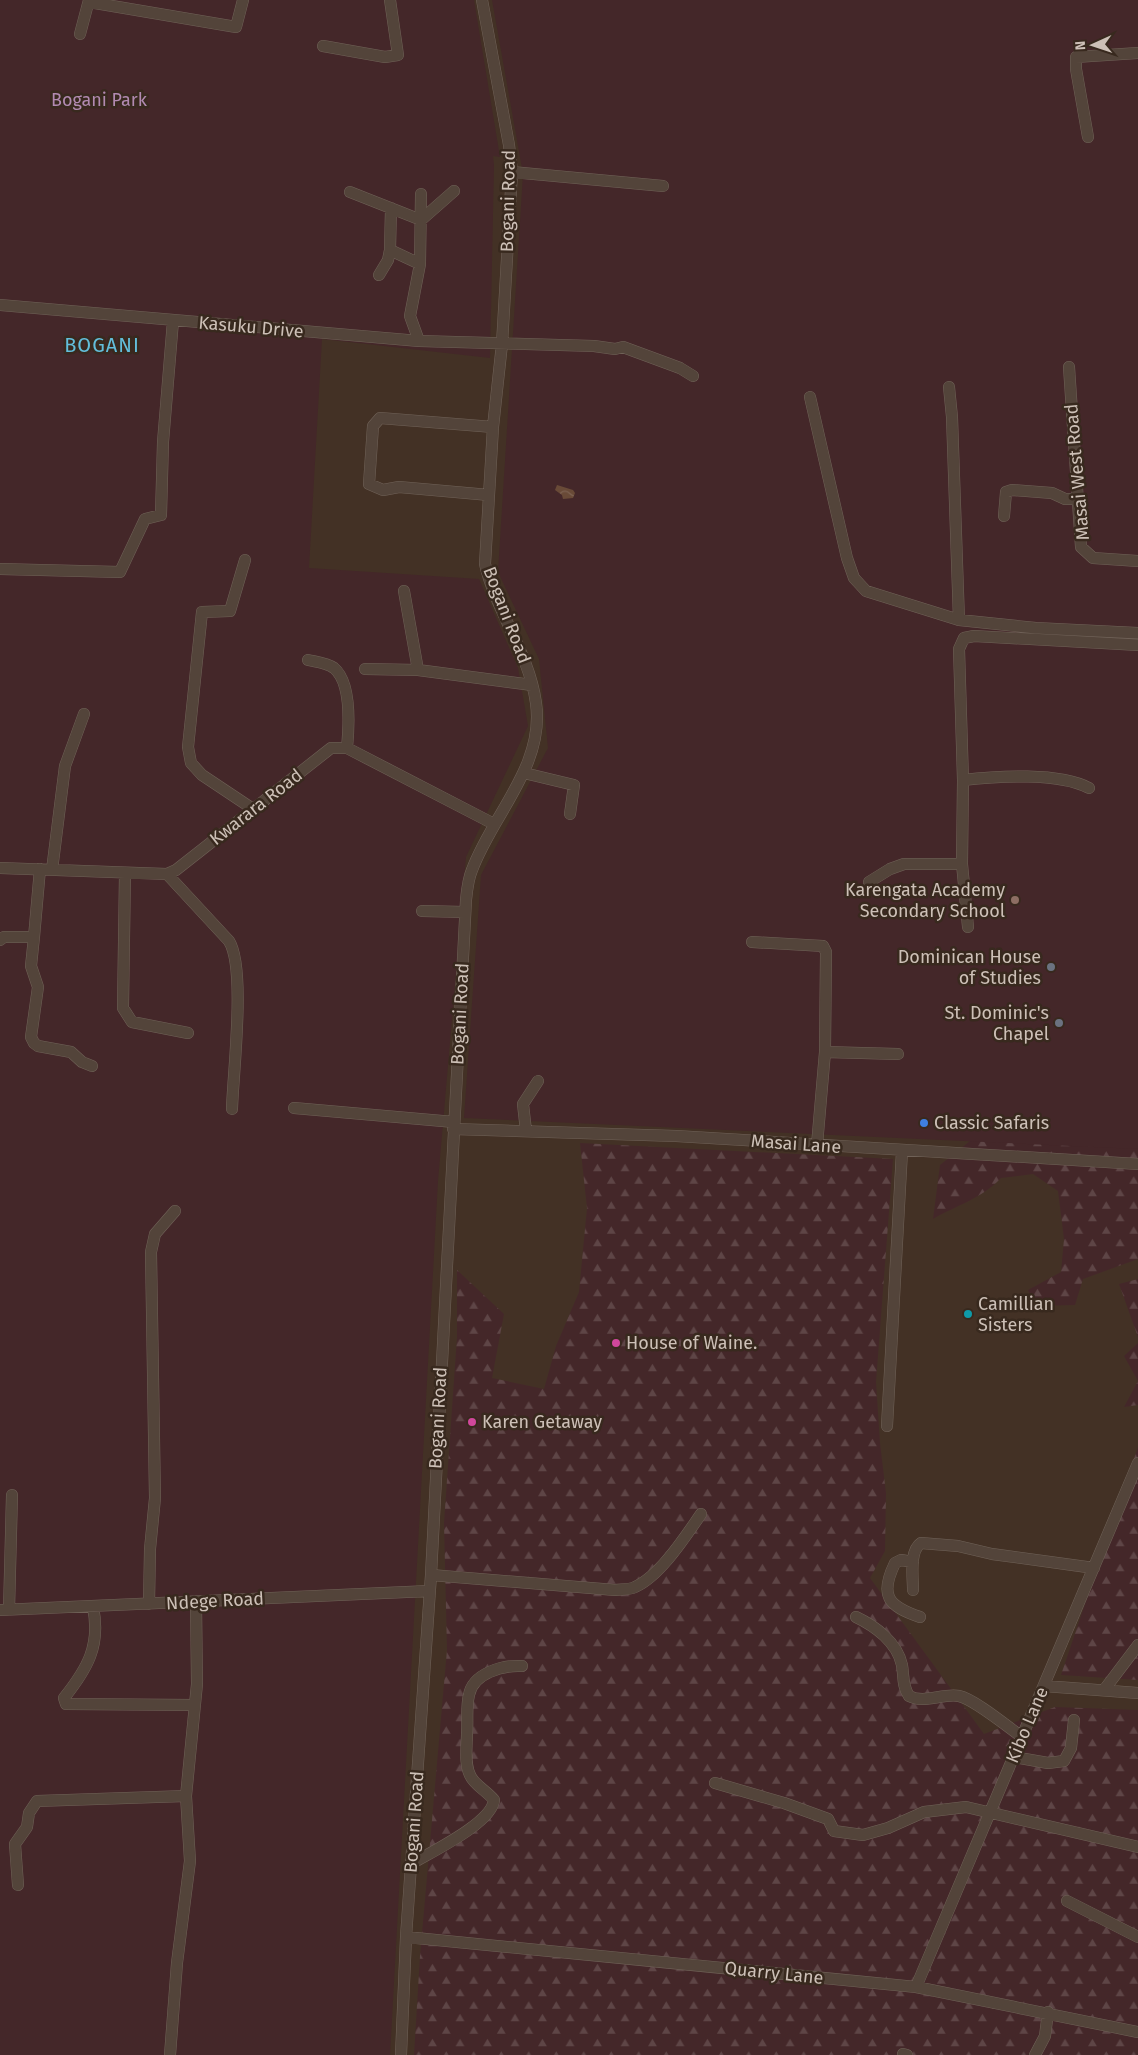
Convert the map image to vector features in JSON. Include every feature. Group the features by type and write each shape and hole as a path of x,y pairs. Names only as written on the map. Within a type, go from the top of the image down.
{"street":[{"path":"80,34 89,1 236,27 243,0"},
{"path":"323,46 386,57 398,55 390,0"},
{"name":"Bogani Road","path":"401,2055 406,1937 431,1575 466,912 471,871 494,824 524,774 532,753 537,718 532,685 516,638 486,571 485,550 488,495 502,344 512,172 509,145 482,0"},
{"path":"1088,137 1076,70 1076,57 1138,53"},
{"path":"512,172 663,186"},
{"path":"421,220 454,191"},
{"path":"350,192 421,220"},
{"path":"419,341 410,316 420,264 421,194"},
{"path":"379,275 390,250 391,208"},
{"path":"390,250 420,264"},
{"name":"Kasuku Drive","path":"0,304 173,321 419,341 549,344 615,349 623,347 680,368 692,376"},
{"path":"0,569 120,572 145,519 161,516 163,442 173,321"},
{"name":"Masai West Road","path":"1069,367 1081,547 1086,554 1093,558 1138,561"},
{"path":"949,387 952,417 959,620"},
{"path":"810,397 854,578 866,591 959,620 1036,628 1138,632"},
{"path":"488,495 399,487 383,490 369,484 373,426 380,418 493,427"},
{"path":"1004,516 1006,492 1012,490 1052,493 1065,499 1077,499"},
{"path":"245,560 230,610 202,612 188,747 191,763 202,775 253,809"},
{"path":"404,591 418,670"},
{"path":"968,927 962,864 963,780 959,650 964,638 974,636 1138,645"},
{"path":"308,660 332,667 338,672 346,693 349,713 347,748 494,824"},
{"path":"365,669 418,670 532,685"},
{"path":"52,870 65,766 84,714"},
{"name":"Kwarara Road","path":"167,874 176,870 330,748 347,748"},
{"path":"524,774 574,785 570,814"},
{"path":"963,780 1000,776 1068,781 1089,788"},
{"path":"869,882 890,869 904,864 962,864"},
{"path":"0,868 167,874 229,941 235,953 236,1005 232,1109"},
{"path":"40,869 34,937 30,957 38,987 31,1037 38,1046 71,1052 82,1062 92,1066"},
{"path":"126,873 123,1008 132,1022 188,1033"},
{"path":"422,910 466,912"},
{"path":"0,940 4,937 34,937"},
{"path":"752,942 823,946 825,948 824,1052 817,1145"},
{"path":"824,1052 898,1054"},
{"path":"526,1131 523,1104 538,1080"},
{"name":"Masai Lane","path":"294,1108 454,1126 526,1131 667,1136 1138,1164"},
{"path":"887,1426 902,1150"},
{"path":"149,1604 150,1549 155,1498 151,1252 155,1234 175,1211"},
{"name":"Kibo Lane","path":"916,1987 1138,1463"},
{"path":"4,1610 12,1495"},
{"path":"431,1575 615,1590 632,1588 651,1575 672,1553 701,1514"},
{"path":"913,1590 913,1562 916,1548 921,1543 958,1546 1001,1555 1094,1568"},
{"path":"913,1562 901,1560 895,1563 888,1583 888,1592 898,1609 920,1617"},
{"name":"Ndege Road","path":"4,1610 429,1591"},
{"path":"170,2055 177,1964 190,1861 186,1796 195,1705 196,1602"},
{"path":"93,1607 95,1617 93,1654 81,1677 64,1698 66,1704 195,1705"},
{"path":"856,1618 878,1630 898,1654 902,1664 905,1690 909,1696 923,1699 939,1696 961,1697 1022,1737"},
{"path":"1104,1690 1138,1645"},
{"path":"412,1864 466,1831 491,1808 494,1800 475,1782 468,1769 466,1753 469,1694 473,1684 493,1670 505,1666 522,1666"},
{"path":"1044,1686 1138,1693"},
{"path":"1014,1757 1048,1763 1064,1761 1071,1748 1074,1720"},
{"path":"715,1783 828,1819 834,1831 863,1835 888,1828 924,1812 966,1807 1138,1846"},
{"path":"18,1886 15,1844 27,1827 29,1813 37,1801 186,1796"},
{"path":"1067,1901 1138,1937"},
{"name":"Quarry Lane","path":"406,1937 916,1987 1048,2012 1138,2032"},
{"path":"1036,2055 1046,2036 1048,2012"}],"green space":[{"name":"Bogani Park","path":"0,0 474,0 500,157 493,156 490,358 322,339 309,568 479,579 518,668 528,726 466,857 438,1181 390,2055 0,2055"},
{"path":"492,0 1138,0 1138,1149 464,1118 481,875 548,748 539,659 498,572 523,174"},
{"path":"1138,898 1138,1259 1083,1279 1075,1305 1036,1306 1028,1290 1061,1272 1064,1239 1058,1191 1033,1174 1001,1178 986,1191 933,1219 940,1165 990,1125"},
{"path":"580,1143 893,1159 876,1382 886,1493 885,1551 870,1578 984,1734 1055,1707 1138,1710 1138,2055 414,2055 420,1956 447,1650 444,1523 457,1337 457,1270 504,1314 492,1378 544,1389 556,1346 579,1292 587,1208"},
{"path":"1138,1279 1138,1337 1119,1284"},
{"path":"1138,1343 1138,1381 1124,1356"},
{"path":"1138,1381 1138,1405 1124,1407"},
{"path":"1138,1447 1138,1680 1061,1675"}],"water":[{"path":"557,485 573,490 575,493 573,498 563,499 562,495 555,490"}],"place":[{"name":"Karengata Academy Secondary School","path":"1015,900"},
{"name":"Dominican House of Studies","path":"1051,967"},
{"name":"St. Dominic's Chapel","path":"1059,1023"},
{"name":"Classic Safaris","path":"924,1123"},
{"name":"Camillian Sisters","path":"968,1314"},
{"name":"House of Waine.","path":"616,1343"},
{"name":"Karen Getaway","path":"472,1422"}],"district":[{"name":"BOGANI","path":"102,345"}]}
